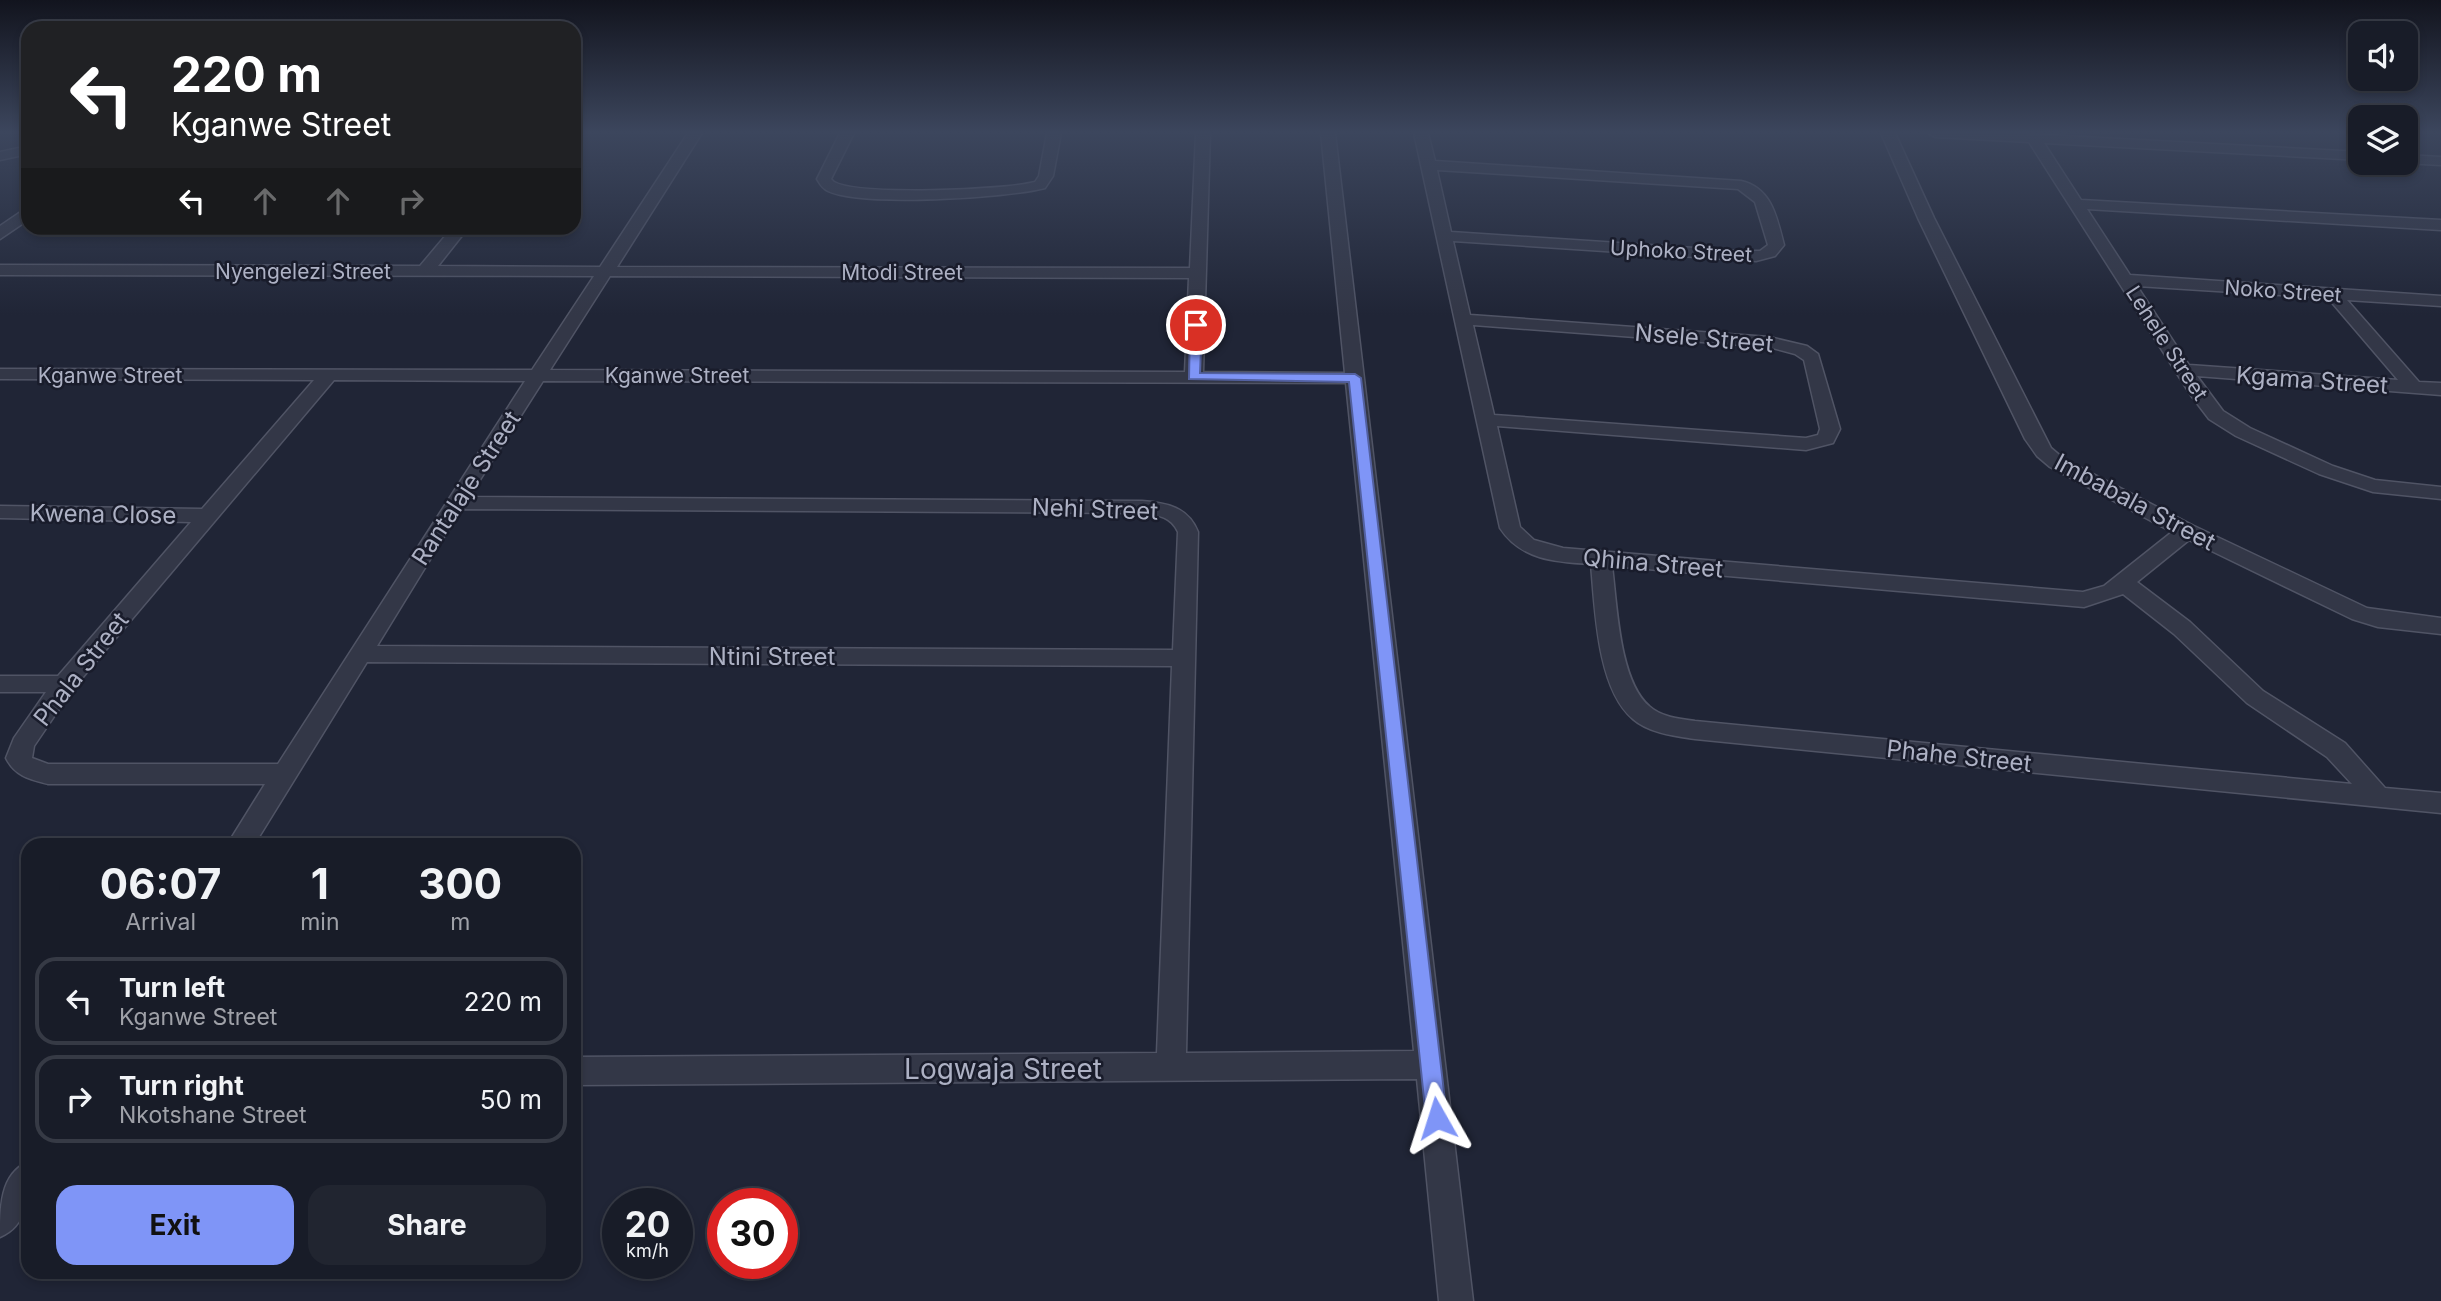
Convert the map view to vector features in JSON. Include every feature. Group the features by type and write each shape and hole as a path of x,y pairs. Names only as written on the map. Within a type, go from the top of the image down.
{"street":[{"name":"Rantalaje Street","path":"245,838 455,503 656,194"},
{"path":"1194,377 1201,194"},
{"path":"1335,194 1456,1301"},
{"name":"Qhina Street","path":"1436,194 1461,319 1488,420 1508,516 1516,538 1533,550 2065,599 2100,597 2123,583 2187,531"},
{"name":"Uphoko Street","path":"1446,236 1740,256 1766,255 1776,246 1757,194"},
{"name":"Imbabala Street","path":"1916,194 2044,453 2057,463 2187,531 2360,614 2378,619 2441,626"},
{"name":"Lehele Street","path":"2070,194 2216,415 2283,452 2362,483 2441,493"},
{"path":"2077,204 2441,225"},
{"path":"0,234 21,218"},
{"path":"425,271 454,235"},
{"name":"Nyengelezi Street","path":"0,270 605,272"},
{"name":"Mtodi Street","path":"605,272 1198,273"},
{"name":"Noko Street","path":"2126,280 2441,301"},
{"path":"2333,295 2414,387"},
{"name":"Nsele Street","path":"1461,319 1769,342 1794,347 1812,358 1830,429 1826,439 1806,444 1488,420"},
{"name":"Kgama Street","path":"2184,370 2441,389"},
{"name":"Kganwe Street","path":"0,374 1355,378"},
{"name":"Phala Street","path":"286,774 48,774 29,770 18,758 23,744 64,684 328,376"},
{"name":"Nehi Street","path":"455,503 1163,509 1178,514 1185,522 1188,532 1171,1068"},
{"name":"Kwena Close","path":"0,512 207,516"},
{"name":"Phahe Street","path":"1601,558 1608,620 1623,688 1641,713 1656,721 1727,733 2441,803"},
{"path":"2123,583 2182,628 2255,697 2336,750 2378,797"},
{"name":"Ntini Street","path":"360,654 1183,658"},
{"path":"0,684 64,684"},
{"name":"Logwaja Street","path":"581,1071 1431,1065"},
{"path":"0,1221 21,1188"}],"route":[{"path":"1196,325 1194,377 1355,378 1437,1118"}]}
